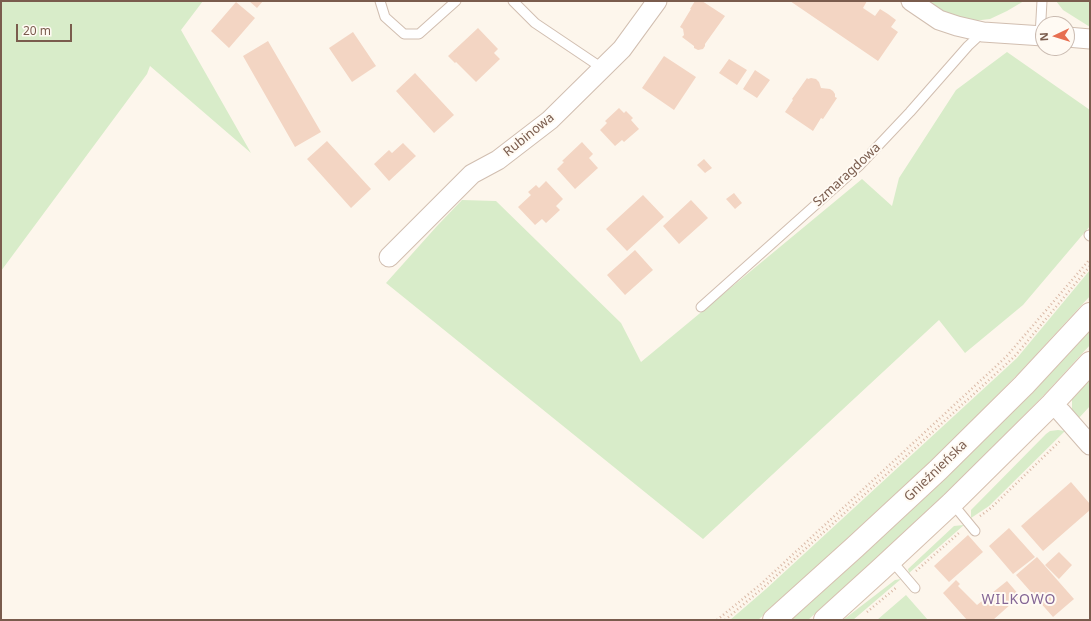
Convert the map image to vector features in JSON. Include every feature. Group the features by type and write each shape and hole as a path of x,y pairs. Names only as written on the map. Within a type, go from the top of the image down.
{"main road":[{"name":"Gnieźnieńska","path":"774,620 938,470 1028,380 1090,314"},
{"path":"825,620 952,503 1052,404 1090,363"}],"street":[{"name":"Rubinowa","path":"389,257 472,174 498,160 550,120 622,49 657,1"},
{"path":"911,1 939,20 957,26 983,32 1035,36"},
{"path":"1075,38 1090,39"},
{"path":"1052,404 1090,445"}],"lane":[{"path":"380,1 385,18 404,34 419,34 456,1"},
{"path":"513,1 536,23 602,68"},
{"path":"1042,1 1042,16"},
{"name":"Szmaragdowa","path":"701,306 859,166 910,112 968,46 983,32"},
{"path":"952,503 975,531"},
{"path":"891,560 915,588"}],"path":[{"path":"717,620 761,584 1006,357 1090,259"},
{"path":"725,620 764,587 1015,356 1090,266"}],"green space":[{"path":"1,1 203,1 181,30 251,153 150,66 147,74 1,271"},
{"path":"925,1 1024,1 990,19 973,21 942,12"},
{"path":"1056,1 1090,1 1090,27 1075,18 1075,16 1063,10"},
{"path":"1007,52 1090,110 1090,226 1023,305 965,353 939,320 703,539 386,283 462,200 496,201 621,323 641,362 862,179 892,206 899,178 956,90"},
{"path":"1090,270 1090,296 1020,372 950,443 882,509 758,620 730,620 766,589 1017,358"},
{"path":"1090,324 1090,345 1044,395 974,466 904,533 808,620 788,620"},
{"path":"1090,375 1090,406 1078,419 1072,409 1073,395"},
{"path":"1050,431 1065,431 989,506 971,518 971,510 1046,434"},
{"path":"964,525 909,573 908,569 954,526"},
{"path":"901,579 853,620 843,620 895,580"},
{"path":"906,595 928,620 877,620"}],"building":[{"path":"249,1 263,1 257,8"},
{"path":"695,1 702,1 725,16 703,49 698,50 682,37 684,35 683,29 680,27"},
{"path":"790,1 867,1 863,8 875,16 880,9 888,14 896,20 891,27 898,32 878,61"},
{"path":"236,2 255,18 229,48 211,31"},
{"path":"478,28 498,49 494,53 500,59 476,82 448,56"},
{"path":"353,32 376,66 352,82 329,48"},
{"path":"268,41 321,132 295,147 243,56"},
{"path":"664,56 696,77 674,110 642,88"},
{"path":"729,59 747,70 737,85 719,73"},
{"path":"755,70 770,80 757,98 743,89"},
{"path":"415,73 454,115 434,133 396,91"},
{"path":"807,78 816,79 821,88 830,89 837,98 813,131 785,112"},
{"path":"619,108 624,113 626,111 633,118 631,120 639,129 624,142 622,140 615,146 600,130 607,123 605,121"},
{"path":"327,141 371,189 351,208 307,159"},
{"path":"582,142 593,154 589,158 598,168 575,189 557,169 564,162 562,161"},
{"path":"403,143 416,156 389,181 374,164 389,150 392,153"},
{"path":"704,159 712,168 705,173 697,165"},
{"path":"546,181 563,199 556,206 560,210 546,223 542,219 535,225 518,207 531,195 528,192 536,185 539,188"},
{"path":"734,193 742,203 735,209 726,199"},
{"path":"643,195 664,217 627,251 606,229"},
{"path":"691,200 708,218 679,244 663,226"},
{"path":"635,250 653,270 625,295 607,275"},
{"path":"1071,482 1090,504 1090,510 1043,551 1021,526"},
{"path":"1009,528 1035,557 1013,574 989,546"},
{"path":"968,535 983,552 949,582 934,566"},
{"path":"1059,552 1072,565 1059,579 1045,565"},
{"path":"1037,557 1074,599 1053,617 1016,575"},
{"path":"956,580 960,584 958,586 977,605 1007,581 1020,596 993,620 967,620 943,593"}],"district":[{"name":"WILKOWO","path":"1019,600"}]}
